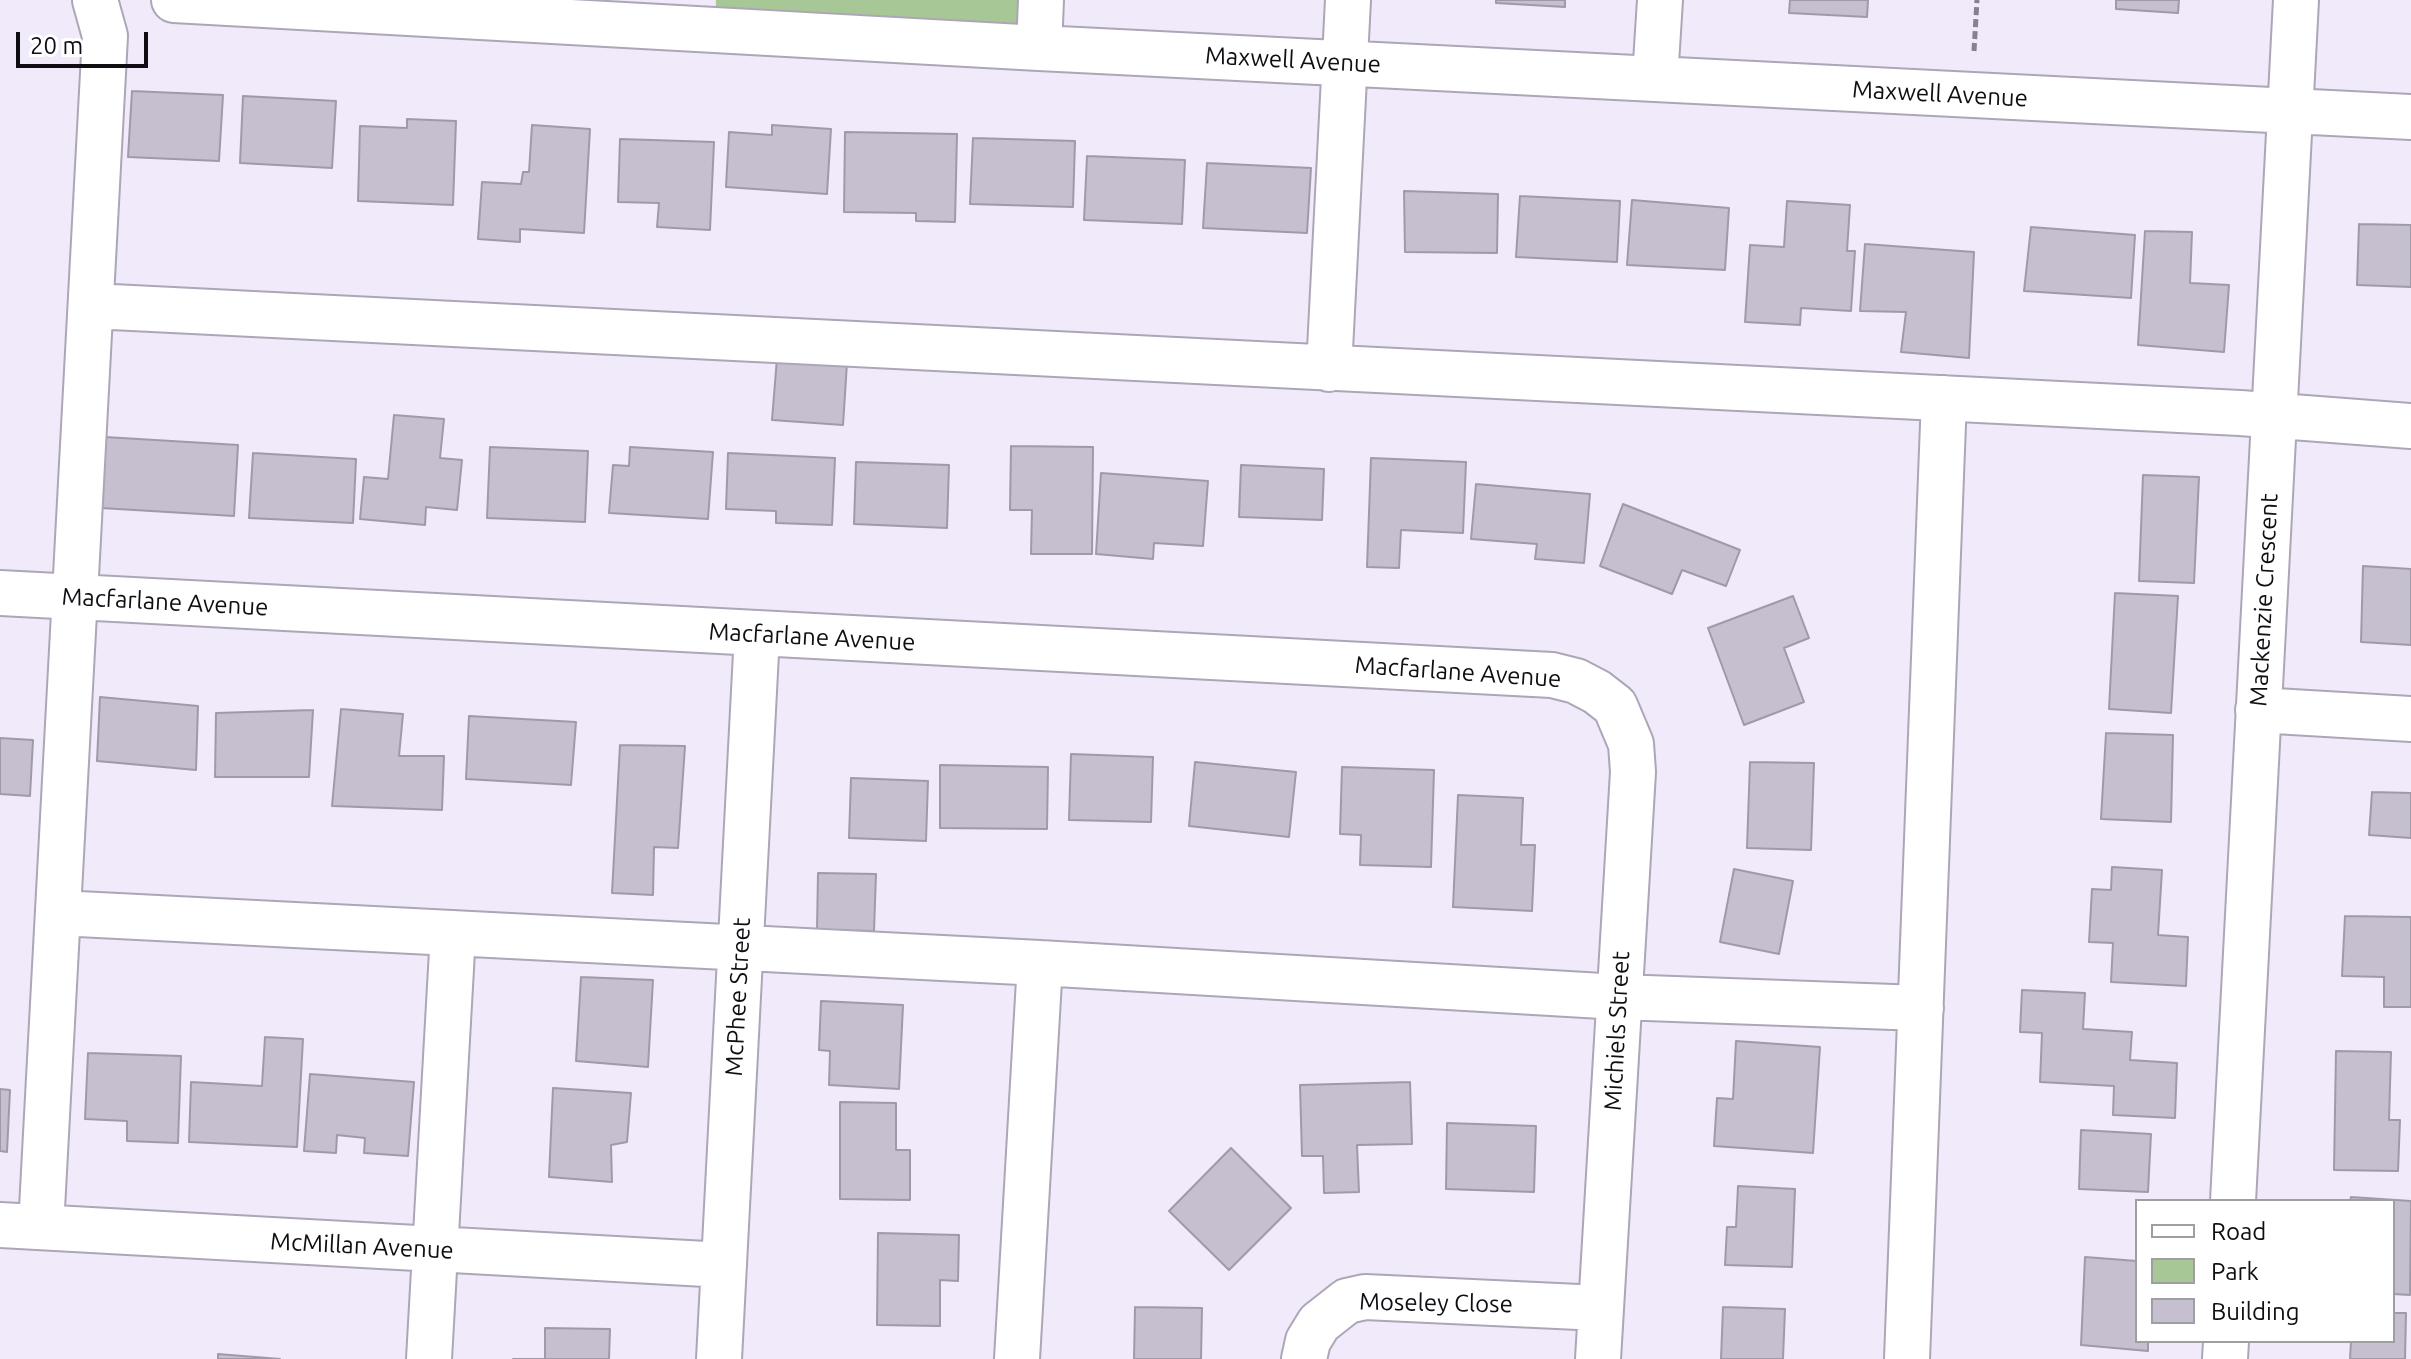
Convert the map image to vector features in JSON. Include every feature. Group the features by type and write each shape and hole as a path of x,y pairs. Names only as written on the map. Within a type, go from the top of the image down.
{"street":[{"path":"21,1226 59,913 105,36 95,0"},
{"name":"Maxwell Avenue","path":"174,0 716,14 1039,48 2411,117"},
{"path":"1039,48 1041,0"},
{"path":"1329,369 1348,0"},
{"path":"1655,79 1660,0"},
{"name":"Mackenzie Crescent","path":"2233,1199 2296,0"},
{"path":"92,306 2274,415 2411,426"},
{"path":"1907,1359 1944,398"},
{"name":"Macfarlane Avenue","path":"0,593 1552,675 1576,681 1615,706"},
{"name":"McPhee Street","path":"719,1359 757,634"},
{"name":"Michiels Street","path":"1598,1359 1633,772 1631,744 1615,706"},
{"path":"2258,710 2411,719"},
{"path":"59,913 1040,963 1619,997 1921,1008"},
{"path":"429,1359 453,933"},
{"path":"1017,1359 1040,963"},
{"name":"McMillan Avenue","path":"21,1226 724,1265"},
{"name":"Moseley Close","path":"1304,1359 1308,1341 1319,1323 1347,1301 1365,1297 1600,1308"}],"green space":[{"path":"716,0 1041,0 1039,48 715,29"}],"building":[{"path":"1496,0 1565,0 1565,7 1496,3"},
{"path":"1790,0 1868,0 1867,17 1789,13"},
{"path":"2116,0 2179,0 2178,13 2116,9"},
{"path":"132,91 223,95 219,161 128,157"},
{"path":"243,96 336,101 332,168 240,163"},
{"path":"407,119 456,121 453,205 358,201 360,126 407,128"},
{"path":"532,125 590,129 584,233 520,229 520,242 478,239 482,182 521,184 523,172 529,172"},
{"path":"772,125 831,129 827,194 726,187 729,132 772,135"},
{"path":"845,132 957,134 955,222 916,221 916,213 844,212"},
{"path":"973,138 1075,141 1073,207 970,204"},
{"path":"620,139 714,142 710,230 657,227 659,203 618,202"},
{"path":"1087,156 1185,160 1182,224 1084,220"},
{"path":"1207,163 1311,168 1307,233 1203,228"},
{"path":"1404,191 1498,194 1497,253 1405,252"},
{"path":"1520,196 1620,201 1617,262 1516,257"},
{"path":"1632,200 1729,208 1725,270 1627,265"},
{"path":"1787,201 1850,205 1847,251 1855,251 1851,311 1801,308 1800,325 1745,322 1750,245 1784,247"},
{"path":"2359,224 2411,225 2411,287 2357,285"},
{"path":"2031,227 2135,235 2131,298 2024,291"},
{"path":"2145,231 2192,232 2190,283 2229,285 2224,352 2138,345"},
{"path":"1865,244 1974,252 1969,358 1901,352 1906,312 1860,311"},
{"path":"777,358 847,363 843,425 772,420"},
{"path":"394,415 444,419 440,458 462,460 457,510 426,507 425,525 360,519 364,477 388,479"},
{"path":"105,437 238,445 234,516 101,508"},
{"path":"1011,446 1093,447 1092,554 1031,554 1032,510 1010,510"},
{"path":"490,447 588,451 585,522 487,518"},
{"path":"630,447 713,452 708,519 609,513 613,465 629,466"},
{"path":"253,453 356,459 353,523 249,518"},
{"path":"728,453 835,458 832,525 776,523 776,511 726,509"},
{"path":"1371,458 1466,462 1463,533 1401,530 1399,568 1367,567"},
{"path":"856,462 949,465 947,528 854,524"},
{"path":"1241,465 1324,469 1322,520 1239,517"},
{"path":"1101,473 1208,481 1203,546 1154,543 1153,559 1096,554"},
{"path":"2143,475 2199,477 2194,583 2139,581"},
{"path":"1476,484 1590,494 1584,563 1535,559 1537,544 1471,539"},
{"path":"1623,504 1740,550 1726,586 1682,570 1672,594 1600,566"},
{"path":"2363,566 2411,569 2411,645 2361,642"},
{"path":"2115,593 2178,596 2171,713 2109,709"},
{"path":"1793,596 1809,638 1784,648 1804,702 1744,725 1708,628"},
{"path":"100,697 198,706 196,770 97,761"},
{"path":"341,709 403,714 399,756 444,756 442,810 332,806"},
{"path":"313,710 309,777 215,777 216,713"},
{"path":"469,716 576,722 571,785 466,779"},
{"path":"2106,733 2173,735 2171,822 2101,819"},
{"path":"0,738 33,740 30,796 0,794"},
{"path":"620,745 685,746 678,848 654,847 653,895 612,893"},
{"path":"1071,754 1153,757 1151,822 1069,820"},
{"path":"1195,762 1296,772 1289,837 1189,826"},
{"path":"1750,762 1814,763 1811,850 1747,848"},
{"path":"940,765 1048,767 1047,829 940,828"},
{"path":"1342,767 1434,770 1431,867 1360,865 1361,835 1340,834"},
{"path":"851,778 928,781 926,841 849,838"},
{"path":"2372,792 2411,793 2411,838 2369,835"},
{"path":"1458,795 1523,798 1521,845 1535,845 1532,911 1453,907"},
{"path":"2112,867 2162,870 2158,935 2188,937 2186,986 2111,982 2113,943 2089,942 2092,889 2111,890"},
{"path":"1734,869 1793,881 1779,954 1720,942"},
{"path":"818,873 876,874 874,931 817,930"},
{"path":"2345,916 2411,917 2411,1007 2384,1007 2384,977 2342,976"},
{"path":"581,977 653,980 648,1067 576,1061"},
{"path":"2022,990 2085,993 2083,1029 2132,1032 2130,1060 2177,1063 2175,1118 2113,1115 2114,1086 2040,1082 2042,1033 2020,1032"},
{"path":"821,1001 903,1005 899,1089 829,1085 830,1051 819,1050"},
{"path":"265,1037 303,1039 297,1147 189,1142 191,1082 262,1086"},
{"path":"1736,1041 1820,1047 1813,1153 1714,1146 1717,1098 1733,1099"},
{"path":"2336,1051 2391,1052 2389,1120 2400,1120 2398,1171 2334,1170"},
{"path":"88,1053 181,1056 178,1143 127,1141 127,1121 85,1119"},
{"path":"310,1074 414,1082 408,1156 364,1153 365,1138 337,1135 336,1153 304,1151"},
{"path":"1410,1082 1412,1144 1357,1145 1359,1192 1324,1193 1323,1156 1302,1156 1300,1085"},
{"path":"553,1088 631,1093 627,1142 611,1145 612,1182 549,1177"},
{"path":"0,1089 10,1090 7,1152 0,1151"},
{"path":"840,1102 896,1103 896,1150 910,1150 910,1200 840,1199"},
{"path":"1447,1123 1536,1126 1534,1192 1446,1189"},
{"path":"2081,1130 2151,1134 2148,1192 2079,1189"},
{"path":"1231,1148 1291,1208 1229,1270 1169,1211"},
{"path":"1738,1186 1795,1189 1792,1267 1725,1265 1727,1227 1736,1227"},
{"path":"2395,1200 2411,1201 2410,1295 2395,1294"},
{"path":"878,1233 959,1235 958,1281 940,1280 940,1326 877,1325"},
{"path":"2085,1257 2135,1261 2135,1343 2148,1343 2148,1351 2081,1345"},
{"path":"1135,1307 1202,1308 1201,1359 1134,1359"},
{"path":"1723,1307 1785,1309 1783,1359 1721,1359"},
{"path":"2395,1313 2406,1313 2405,1359 2350,1359 2351,1343 2395,1343"},
{"path":"545,1328 610,1329 609,1359 545,1359"},
{"path":"218,1354 280,1359 218,1359"}]}
